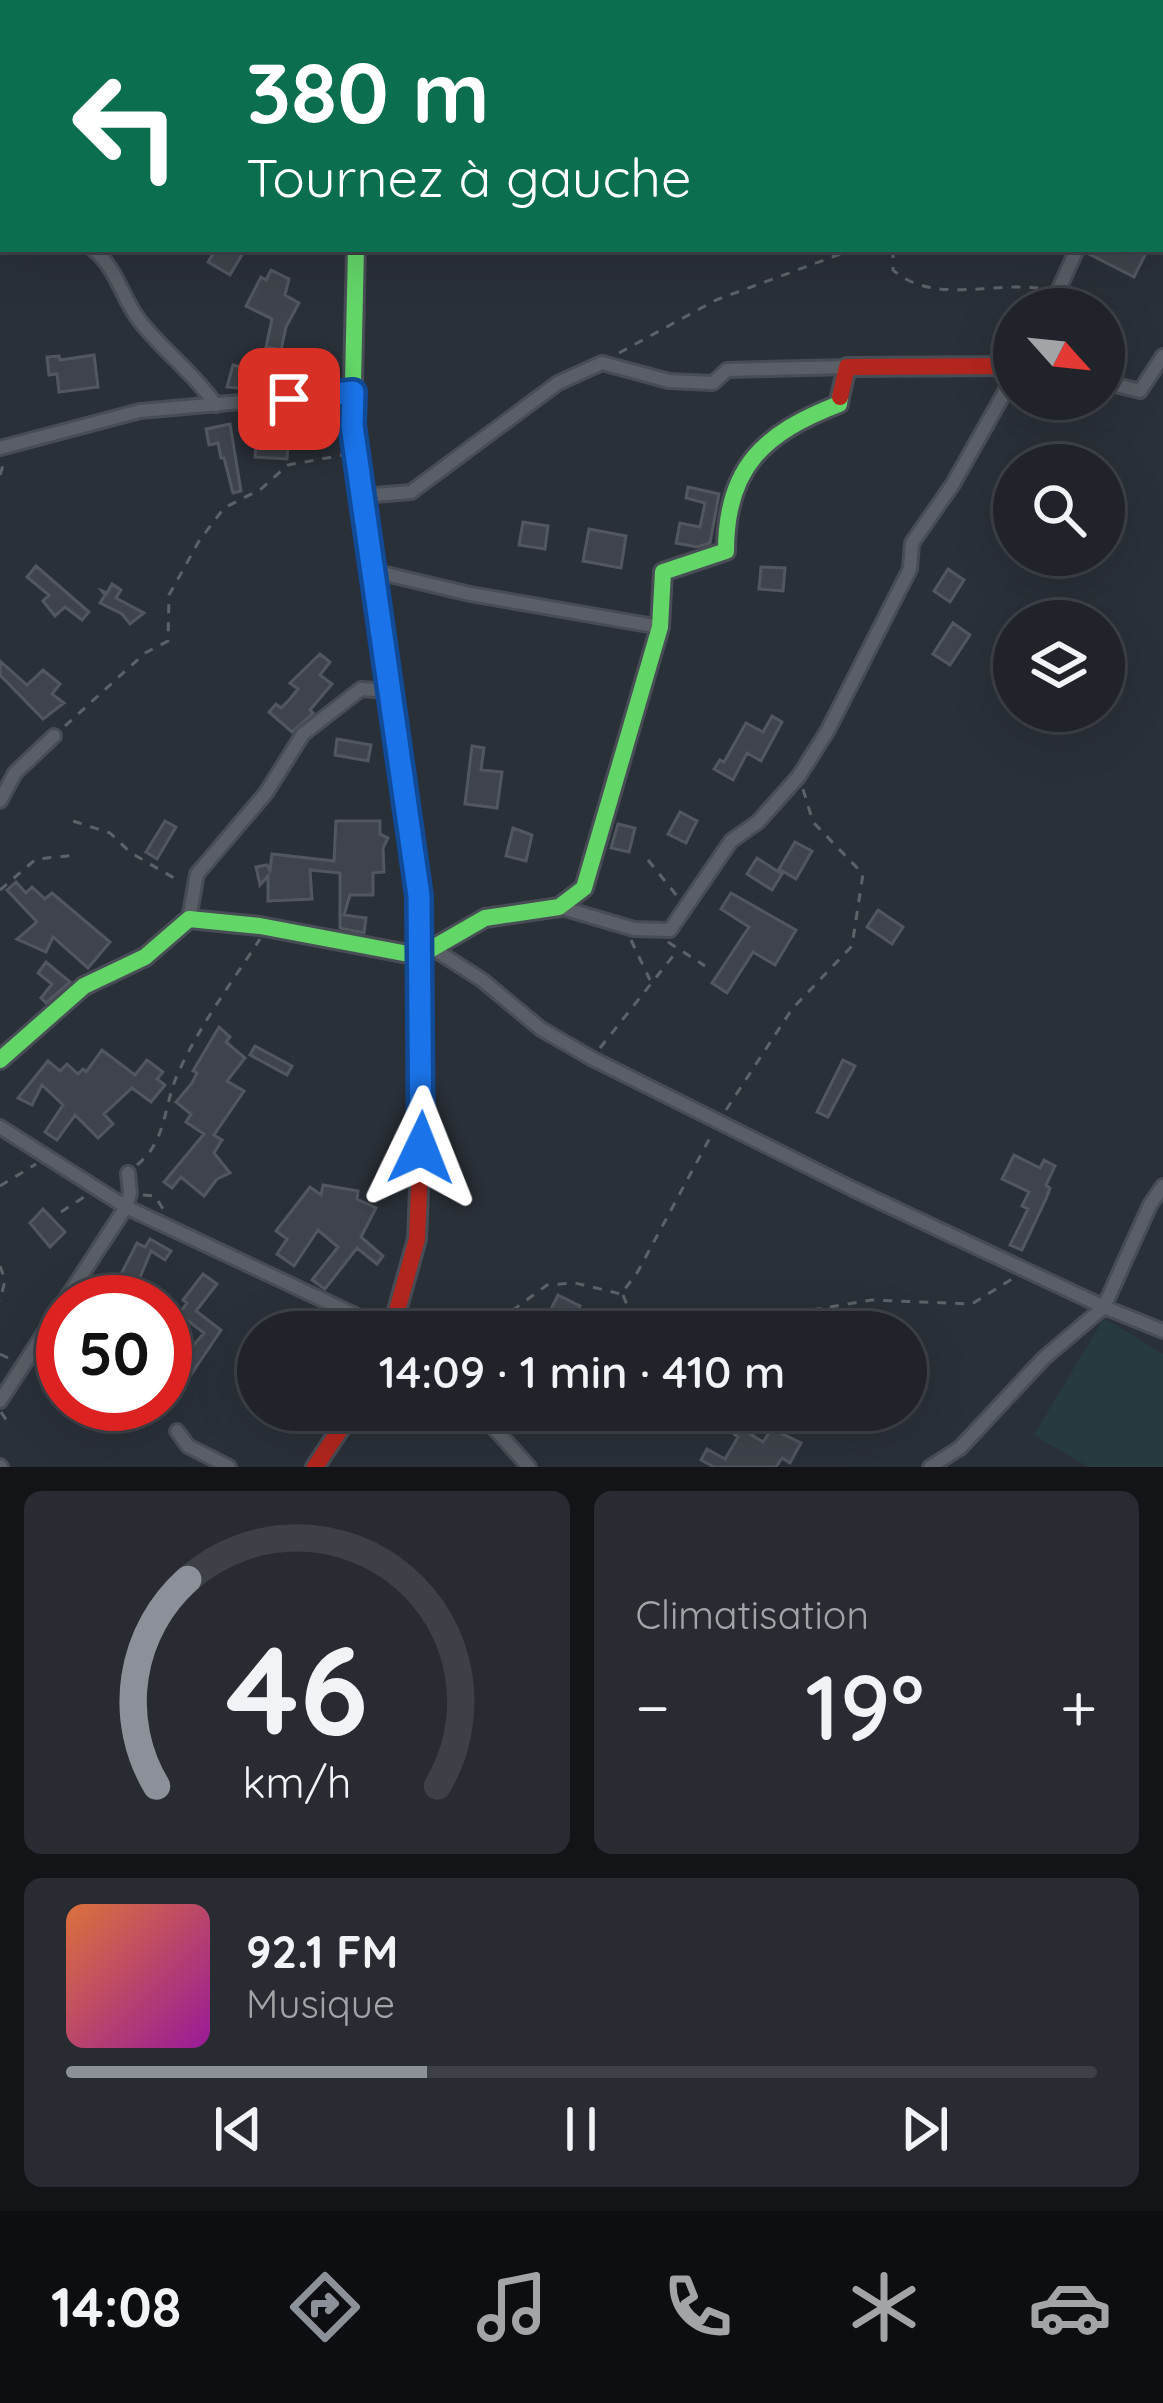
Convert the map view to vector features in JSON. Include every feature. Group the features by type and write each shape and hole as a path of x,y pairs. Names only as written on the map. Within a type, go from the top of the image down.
{"street":[{"path":"96,252 116,271 122,294 140,320 196,377 216,405"},
{"path":"356,252 356,453 426,952 417,1239 397,1311"},
{"path":"1060,288 1076,252"},
{"path":"1125,387 1140,391 1163,356"},
{"path":"362,496 411,492 558,383 602,363 669,381 713,383 727,370 993,366"},
{"path":"560,907 584,888 592,868 660,627 663,572 725,551 723,516 737,478 778,431 802,416 838,404 847,367"},
{"path":"0,448 140,411 353,392"},
{"path":"426,952 484,918 560,907 625,927 670,930 731,841 758,822 799,776 828,730 910,569 912,543 993,416"},
{"path":"373,572 660,627"},
{"path":"0,1060 84,986 145,957 189,919 197,874 266,793 303,734 361,689 390,691"},
{"path":"0,801 15,773 54,736"},
{"path":"189,919 426,952 482,980 541,1029 593,1059 1024,1272 1163,1331"},
{"path":"0,1127 126,1207 346,1311"},
{"path":"82,1275 126,1207 128,1173"},
{"path":"931,1467 960,1448 1044,1358 1104,1307 1163,1186"},
{"path":"0,1401 35,1347"},
{"path":"177,1431 188,1446 229,1467"},
{"path":"315,1467 339,1431"},
{"path":"497,1431 529,1467"}],"path":[{"path":"602,363 716,300 846,252"},
{"path":"893,252 892,271 906,282 977,292 993,289"},
{"path":"1002,288 1037,288"},
{"path":"54,736 134,662 168,641 169,595 224,508 262,489 288,465 356,453"},
{"path":"621,1294 718,1123 792,1009 852,946 862,874 813,822 799,776"},
{"path":"74,821 110,833 131,854 180,878 189,919"},
{"path":"0,890 35,859 78,855"},
{"path":"648,860 684,907"},
{"path":"625,927 651,982"},
{"path":"128,1173 150,1155 166,1124 177,1073 267,928"},
{"path":"658,932 677,951 705,966"},
{"path":"593,1059 677,951"},
{"path":"0,1186 50,1160"},
{"path":"61,1212 86,1196 88,1184"},
{"path":"0,1266 4,1280 0,1301"},
{"path":"806,1311 872,1300 972,1304 1024,1272"},
{"path":"512,1311 547,1286 575,1283 621,1294"},
{"path":"621,1294 629,1311"},
{"path":"0,1411 11,1426"}],"green space":[{"path":"1104,1318 1163,1354 1163,1467 1088,1467 1034,1435"}],"building":[{"path":"214,252 243,253 230,275 208,262"},
{"path":"1087,252 1146,252 1134,277"},
{"path":"271,270 289,279 285,295 299,303 281,350 266,347 272,319 246,306 261,277 266,280"},
{"path":"94,355 98,387 59,392 57,374 49,375 47,357"},
{"path":"233,365 261,372 257,390 227,387"},
{"path":"230,424 241,491 233,493 218,443 209,445 206,429"},
{"path":"256,444 288,446 287,459 255,457"},
{"path":"688,487 719,494 710,543 697,547 676,543 680,523 700,527 705,503 686,498"},
{"path":"523,522 548,526 545,549 519,545"},
{"path":"589,529 626,536 621,568 583,561"},
{"path":"36,566 89,612 82,620 65,607 55,616 43,601 49,595 27,577"},
{"path":"761,567 785,568 783,591 759,589"},
{"path":"948,569 964,580 950,602 934,591"},
{"path":"112,584 121,590 116,598 144,613 130,624 122,614 100,603 105,595 102,591 107,593"},
{"path":"953,623 970,635 950,665 933,654"},
{"path":"320,654 330,662 320,675 332,684 310,710 313,713 292,732 269,712 289,700 298,689 290,683"},
{"path":"0,661 27,685 43,670 60,684 52,694 64,703 43,719 0,675"},
{"path":"772,716 782,722 761,761 747,753 733,780 714,769 720,760 724,762 746,723 763,732"},
{"path":"337,739 371,745 368,761 335,755"},
{"path":"472,746 484,748 481,770 502,772 497,808 465,804"},
{"path":"680,812 697,821 686,843 668,834"},
{"path":"165,821 176,827 157,859 146,852"},
{"path":"336,821 380,821 380,834 388,838 383,848 384,872 373,873 373,895 350,895 344,915 366,918 364,933 340,928 340,873 310,870 312,899 268,901 268,876 260,885 256,867 267,865 270,870 272,854 334,861"},
{"path":"618,824 635,828 629,852 611,848"},
{"path":"513,828 532,835 526,861 506,856"},
{"path":"795,842 812,851 796,879 779,869"},
{"path":"757,858 782,874 772,890 747,874"},
{"path":"16,882 26,893 32,887 45,899 52,893 110,942 88,968 53,937 46,952 17,939 37,922 7,890"},
{"path":"731,893 796,930 775,965 753,952 727,993 712,983 749,927 721,909"},
{"path":"878,910 903,927 892,944 867,927"},
{"path":"46,962 70,982 46,1003 41,998 52,984 38,973"},
{"path":"219,1027 230,1037 226,1042 245,1058 227,1081 244,1091 214,1135 222,1140 214,1153 230,1173 217,1179 204,1196 181,1177 172,1188 164,1182 204,1134 186,1122 191,1114 176,1102 192,1083 197,1073 193,1071"},
{"path":"255,1046 292,1066 287,1075 250,1055"},
{"path":"102,1050 135,1075 147,1060 163,1072 157,1079 165,1085 151,1102 132,1088 104,1114 113,1124 98,1138 75,1115 57,1140 45,1132 63,1105 42,1085 32,1105 18,1098 48,1061 60,1071 67,1064 78,1074 83,1069 86,1072"},
{"path":"843,1060 855,1066 828,1117 817,1112"},
{"path":"1014,1155 1040,1168 1044,1160 1055,1166 1046,1185 1050,1188 1046,1199 1022,1250 1010,1245 1028,1209 1022,1206 1029,1192 1002,1179"},
{"path":"323,1185 358,1191 357,1199 376,1208 361,1237 383,1256 377,1264 357,1248 325,1289 312,1280 338,1247 318,1230 294,1266 277,1254 287,1239 276,1231 310,1187 321,1195"},
{"path":"43,1209 65,1232 50,1247 30,1223"},
{"path":"150,1239 171,1251 165,1260 151,1251 141,1275 121,1275 137,1243 145,1247"},
{"path":"203,1274 217,1284 196,1311 221,1330 192,1373 192,1347 204,1333 192,1324 192,1288"},
{"path":"558,1295 580,1306 578,1311 550,1311"},
{"path":"730,1431 746,1431 763,1442 776,1431 801,1443 790,1463 782,1458 776,1467 714,1467 701,1460 707,1449 725,1459 738,1437"}],"traffic: fast":[{"path":"356,252 352,425 419,896 423,1094"},
{"path":"0,1060 84,986 145,957 189,919 260,926 419,956 485,918 559,907 584,888 660,627 663,572 726,551 733,497 754,457 790,427 839,404 840,397"}],"traffic: jam":[{"path":"840,397 847,367 993,366"},
{"path":"397,1311 417,1239 423,1094"},
{"path":"315,1467 339,1431"}],"route":[{"path":"289,399 353,392 352,425 419,896 421,1148"}]}
